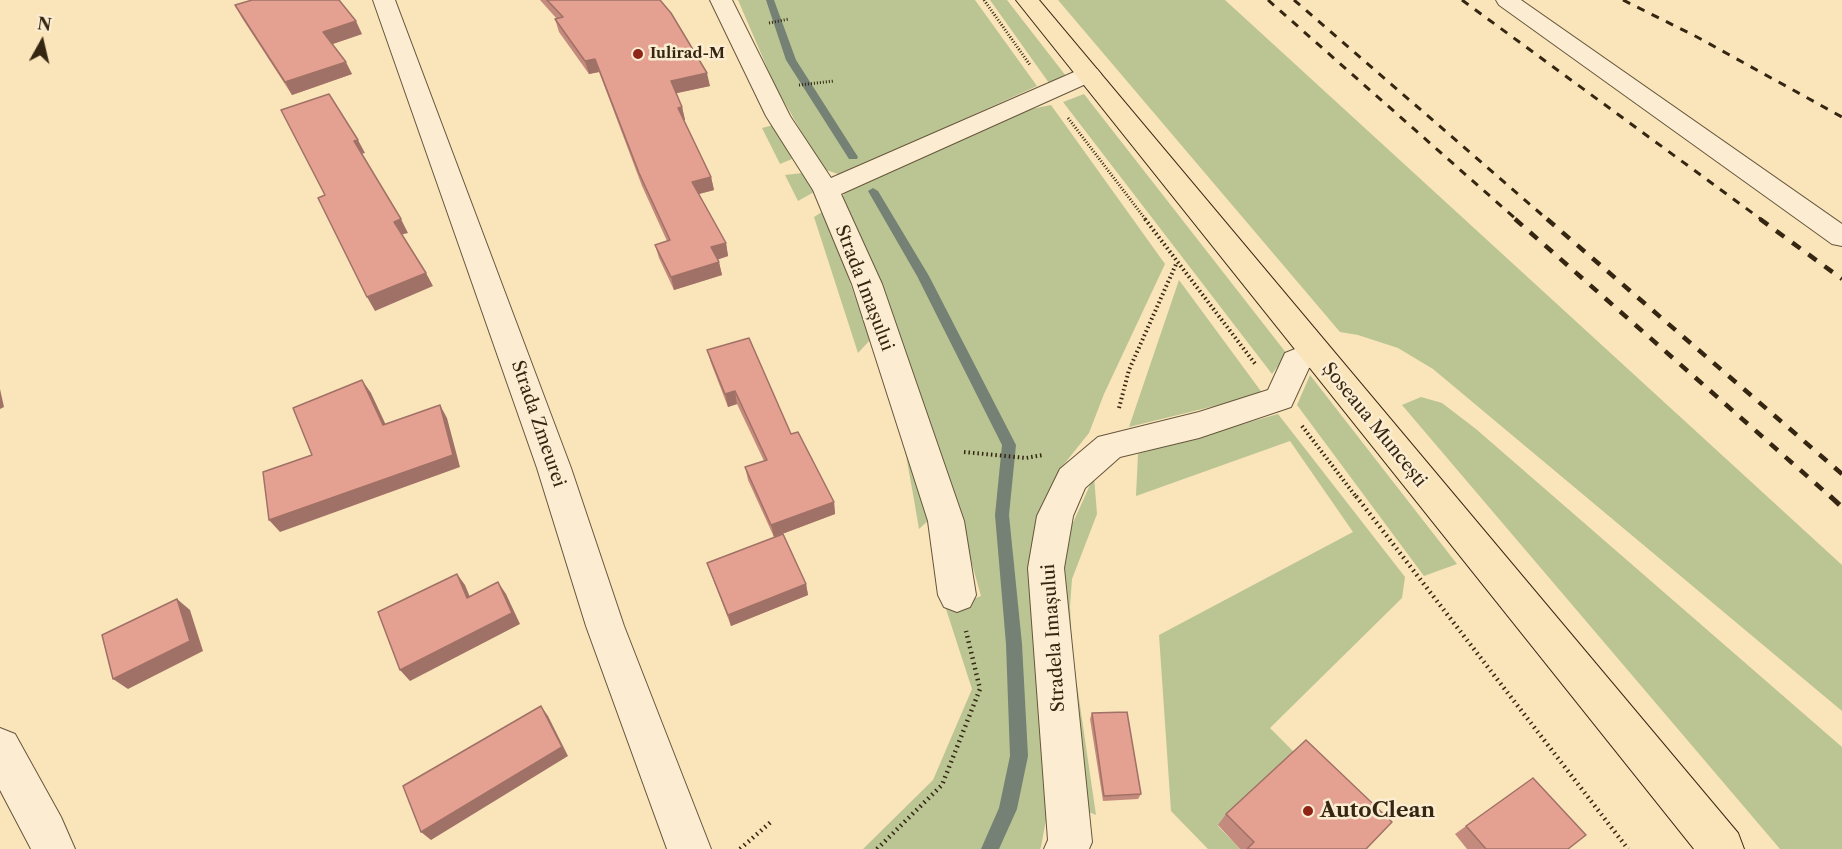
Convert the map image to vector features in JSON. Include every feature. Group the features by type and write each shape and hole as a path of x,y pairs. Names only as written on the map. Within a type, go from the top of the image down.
{"main road":[{"name":"Șoseaua Muncești","path":"1027,0 1722,849"}],"street":[{"name":"Strada Zmeurei","path":"384,0 550,457 605,626 689,849"},
{"name":"Strada Imașului","path":"721,0 756,76 791,138 825,190 867,284 946,521 957,595"},
{"path":"1507,0 1842,237"},
{"path":"825,190 1048,90 1089,74"},
{"path":"1280,398 1296,361 1315,352"},
{"name":"Stradela Imașului","path":"1069,847 1046,568 1055,516 1072,479 1110,446 1199,425 1280,398"},
{"path":"0,748 53,849"}],"path":[{"path":"984,0 1048,90 1280,398 1628,849"},
{"path":"768,23 789,19"},
{"path":"813,82 834,81"},
{"path":"1110,446 1129,370 1178,262"},
{"path":"977,454 1026,458"},
{"path":"877,849 942,785 980,689 957,595"},
{"path":"740,849 773,820"}],"green space":[{"path":"738,0 975,0 1037,86 841,175 823,169 775,86"},
{"path":"990,0 1007,0 1066,76 1049,83"},
{"path":"1058,0 1225,0 1842,565 1842,711 1433,369 1398,348 1358,335 1340,332"},
{"path":"1084,94 1287,354 1272,374 1063,102"},
{"path":"1051,105 1165,264 1104,394 1089,433 1061,468 1042,508 1051,792 1041,847 1040,849 863,849 933,780 972,689 946,609 981,596 942,457 886,303 842,198 847,188 1021,111"},
{"path":"777,124 792,159 780,164 762,128"},
{"path":"802,173 814,192 798,201 785,175"},
{"path":"825,210 870,340 858,353 814,217"},
{"path":"1179,280 1263,394 1129,427"},
{"path":"1310,375 1457,564 1424,576 1297,405"},
{"path":"1421,397 1442,403 1476,429 1842,747 1842,849 1780,849 1402,405"},
{"path":"1278,414 1405,577 1402,598 1270,728 1295,753 1218,826 1240,849 1208,849 1171,811 1159,635 1353,532 1290,441 1136,496 1138,454"},
{"path":"901,428 931,518 919,529 913,494"},
{"path":"1094,476 1097,514 1072,579 1070,606 1072,651 1096,815 1084,810 1063,574 1068,534"}],"building":[{"path":"252,0 339,0 356,21 323,32 346,62 285,82 235,5"},
{"path":"547,0 660,0 671,13 707,73 671,81 682,107 678,108 711,177 692,182 726,243 711,247 719,262 671,277 655,245 670,240 639,173 595,59 585,61 555,19 563,17"},
{"path":"329,94 358,140 354,141 401,219 394,222 426,273 367,297 318,198 325,195 281,110"},
{"path":"749,338 791,434 798,432 834,502 771,525 745,467 767,460 735,391 725,394 707,350"},
{"path":"362,380 383,425 440,405 453,455 269,520 263,472 312,455 293,408"},
{"path":"783,534 806,584 728,615 707,563"},
{"path":"457,574 467,598 498,582 512,613 400,670 378,612"},
{"path":"177,599 190,641 113,679 102,635"},
{"path":"541,706 562,747 421,832 403,786"},
{"path":"1127,712 1141,794 1104,796 1092,713"},
{"path":"1306,740 1392,822 1366,849 1247,849 1254,842 1226,814"},
{"path":"1533,778 1586,835 1568,849 1486,849 1466,826"}],"waterway":[{"path":"770,0 791,60 853,157"},
{"path":"873,191 923,276 1009,445 1002,515 1014,644 1019,756 1008,809 990,849"}],"railway":[{"path":"1268,0 1517,220"},
{"path":"1294,0 1548,220"},
{"path":"1462,0 1762,220"},
{"path":"1623,0 1697,37 1842,117"},
{"path":"1515,219 1832,498"},
{"path":"1547,219 1842,474"},
{"path":"1760,219 1842,279"},
{"path":"1830,496 1842,507"}],"place":[{"name":"Iulirad-M","path":"638,54"},
{"name":"AutoClean","path":"1308,811"}]}
